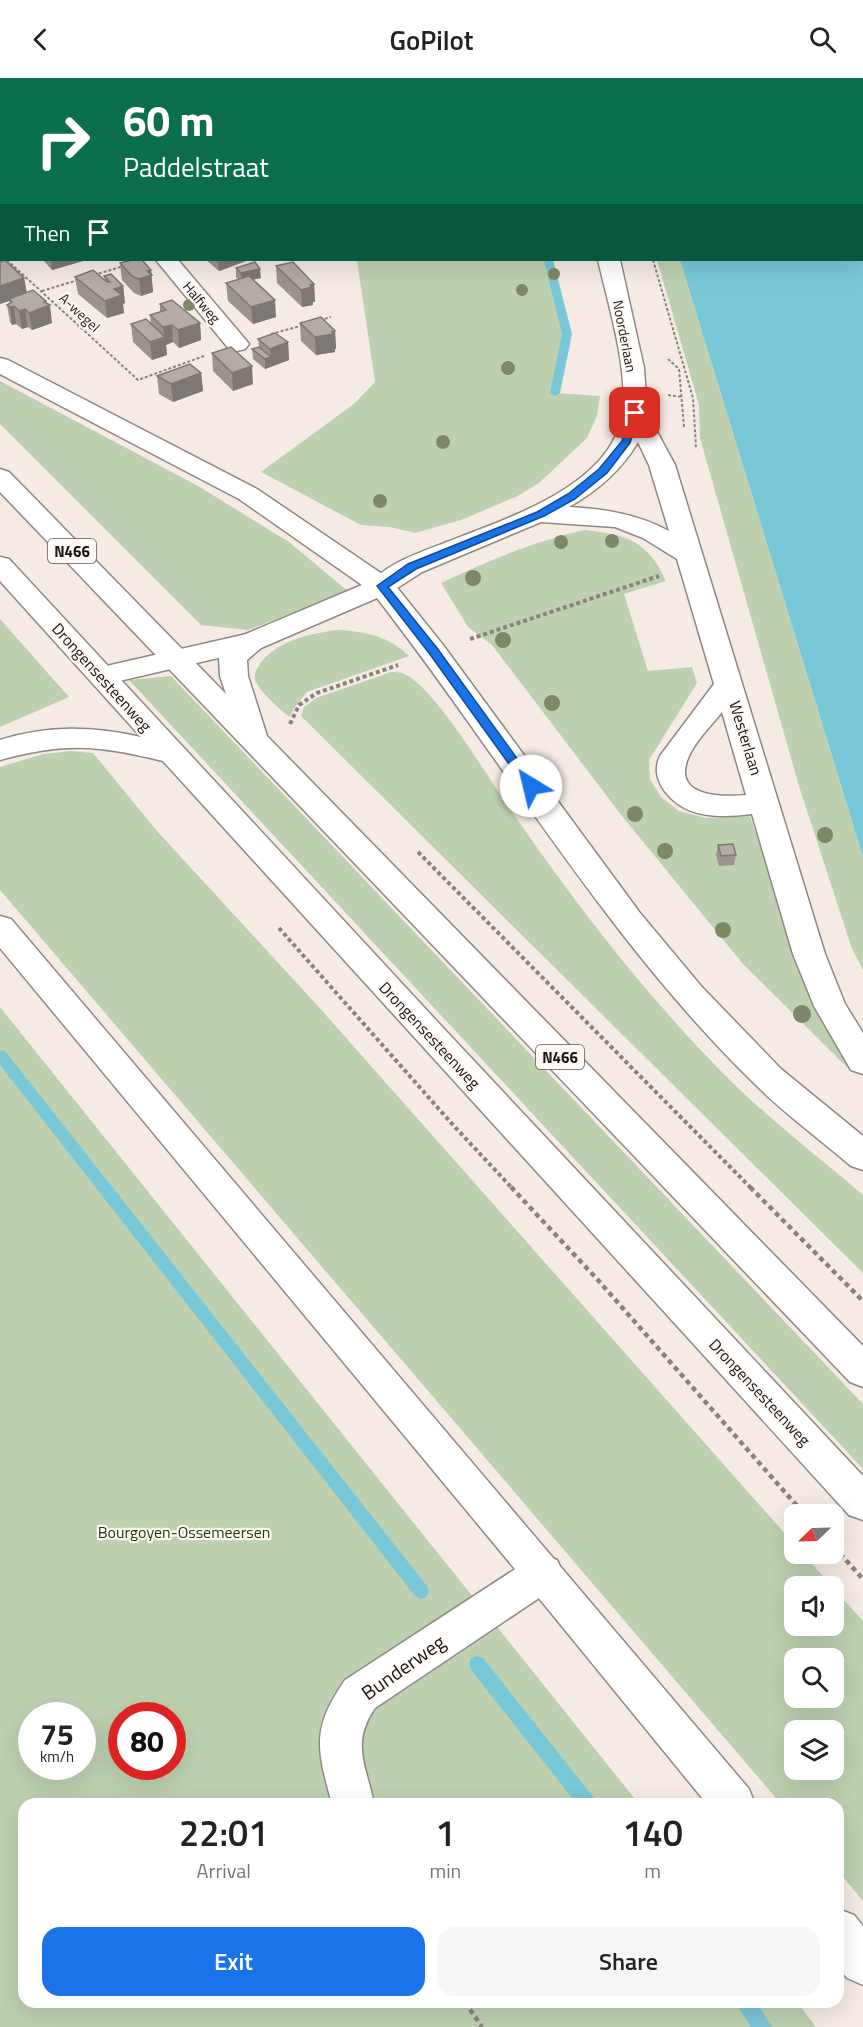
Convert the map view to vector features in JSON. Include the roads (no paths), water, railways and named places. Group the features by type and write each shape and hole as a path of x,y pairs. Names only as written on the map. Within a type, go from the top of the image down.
{"main road":[{"name":"Halfweg","path":"168,261 237,344"},
{"name":"Noorderlaan","path":"609,261 623,316 636,390 635,413"},
{"path":"0,365 248,494 382,586 433,651 629,921 690,994 769,1078 863,1156"},
{"path":"102,676 251,642 382,586 412,566 540,514 572,496 603,471 627,441 635,413"},
{"name":"Westerlaan","path":"635,413 662,465 809,954 830,1006 863,1061"},
{"name":"N466","path":"0,477 863,1371"},
{"path":"540,514 598,517 628,523 653,532 691,560"},
{"name":"Drongensesteenweg","path":"0,565 863,1503"},
{"path":"251,642 233,658 233,667 257,743"},
{"path":"729,683 672,760 671,777 680,791 694,802 712,807 765,802"},
{"path":"0,750 39,739 74,735 125,741 172,754"},
{"path":"0,927 729,1798"},
{"name":"Bunderweg","path":"351,1798 340,1753 344,1717 360,1694 543,1573"}],"water":[{"path":"680,261 863,261 863,857"}],"waterway":[{"path":"548,261 567,334 555,393"},
{"path":"0,1055 421,1591"},
{"path":"477,1664 583,1798"},
{"path":"749,2008 763,2027"}],"park label":[{"name":"Bourgoyen-Ossemeersen","path":"184,1532"}]}
